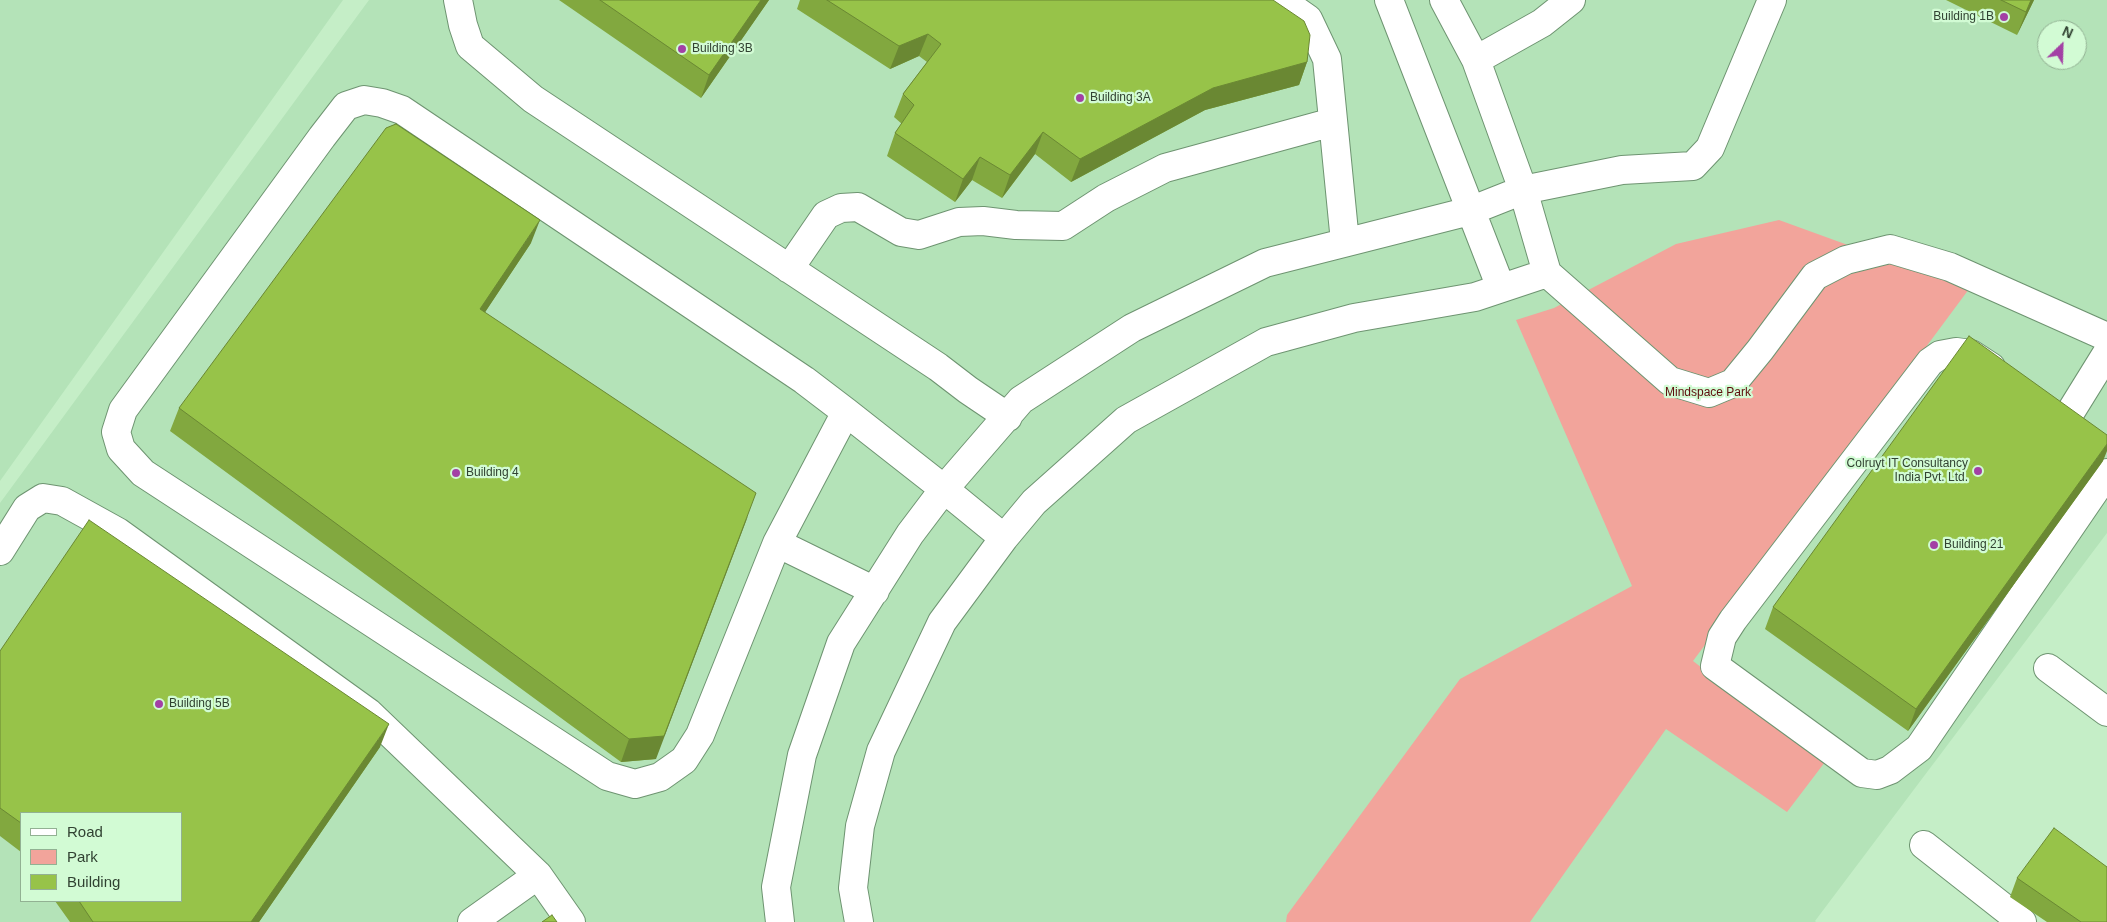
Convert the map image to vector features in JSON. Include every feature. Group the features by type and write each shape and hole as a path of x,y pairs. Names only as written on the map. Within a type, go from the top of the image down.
{"street":[{"path":"458,0 470,46 533,100 938,367 968,390 1008,416"},
{"path":"1281,0 1308,19 1327,58 1345,242"},
{"path":"1389,0 1501,288"},
{"path":"1444,0 1476,60 1524,190 1547,273 1670,381 1709,393 1732,382 1760,350 1815,276 1846,260 1890,249 1950,267 2107,337"},
{"path":"1476,60 1542,23 1571,0"},
{"path":"780,922 776,887 802,755 841,643 910,534 944,489 1021,400 1132,328 1266,263 1470,211 1524,190 1622,170 1693,166 1710,148 1772,0"},
{"path":"846,412 777,543 700,734 684,760 660,777 635,784 607,776 143,473 121,449 116,432 123,410 322,137 346,106 364,100 382,103 402,110 804,380 846,412 944,489 1004,538"},
{"path":"789,269 826,215 841,208 858,207 901,232 919,235 959,222 1063,226 1106,198 1165,168 1333,122"},
{"path":"858,922 853,888 860,826 881,751 942,622 1004,538 1034,502 1126,420 1266,342 1354,318 1475,297 1547,273"},
{"path":"2011,380 1971,354 1956,352 1940,356 1930,362 1732,620 1722,637 1716,666 1862,772 1877,775 1890,770 1918,748 2107,473"},
{"path":"2068,416 2107,353"},
{"path":"2044,401 2092,432"},
{"path":"0,551 27,508 43,498 62,501 118,532 369,713 538,875 571,922"},
{"path":"777,543 875,590"},
{"path":"2048,668 2107,712"},
{"path":"1924,845 2022,922"},
{"path":"472,922 538,875"}],"shaded area":[{"path":"0,0 343,0 0,481"},
{"path":"369,0 2107,0 2107,533 1816,922 0,922 0,503"}],"green space":[{"name":"Mindspace Park","path":"1779,220 1969,289 1693,661 1825,762 1787,812 1666,729 1530,922 1286,922 1287,915 1460,679 1632,586 1516,320 1554,308 1676,244"}],"building":[{"path":"600,0 761,0 709,75"},
{"name":"Building 3A","path":"827,0 1273,0 1304,21 1310,35 1307,62 1213,88 1080,159 1043,132 1010,175 980,157 963,179 895,133 914,105 903,94 941,44 928,34 899,46"},
{"path":"2001,0 2031,0 2026,12"},
{"name":"Building 4","path":"396,124 540,220 480,309 756,493 664,736 629,739 179,408 386,128"},
{"name":"Building 21","path":"1969,336 2107,435 2107,444 1916,709 1773,607"},
{"name":"Building 5B","path":"89,520 389,724 251,922 93,922 80,902 182,902 182,812 20,812 20,822 0,808 0,651"},
{"path":"2054,828 2107,867 2107,922 2081,922 2017,878"},
{"path":"552,915 557,922 542,922"}],"place":[{"name":"Building 1B","path":"2004,17"},
{"name":"Building 3B","path":"682,49"},
{"name":"Building 3A","path":"1080,98"},
{"name":"Colruyt IT Consultancy India Pvt. Ltd.","path":"1978,471"},
{"name":"Building 4","path":"456,473"},
{"name":"Building 21","path":"1934,545"},
{"name":"Building 5B","path":"159,704"}]}
